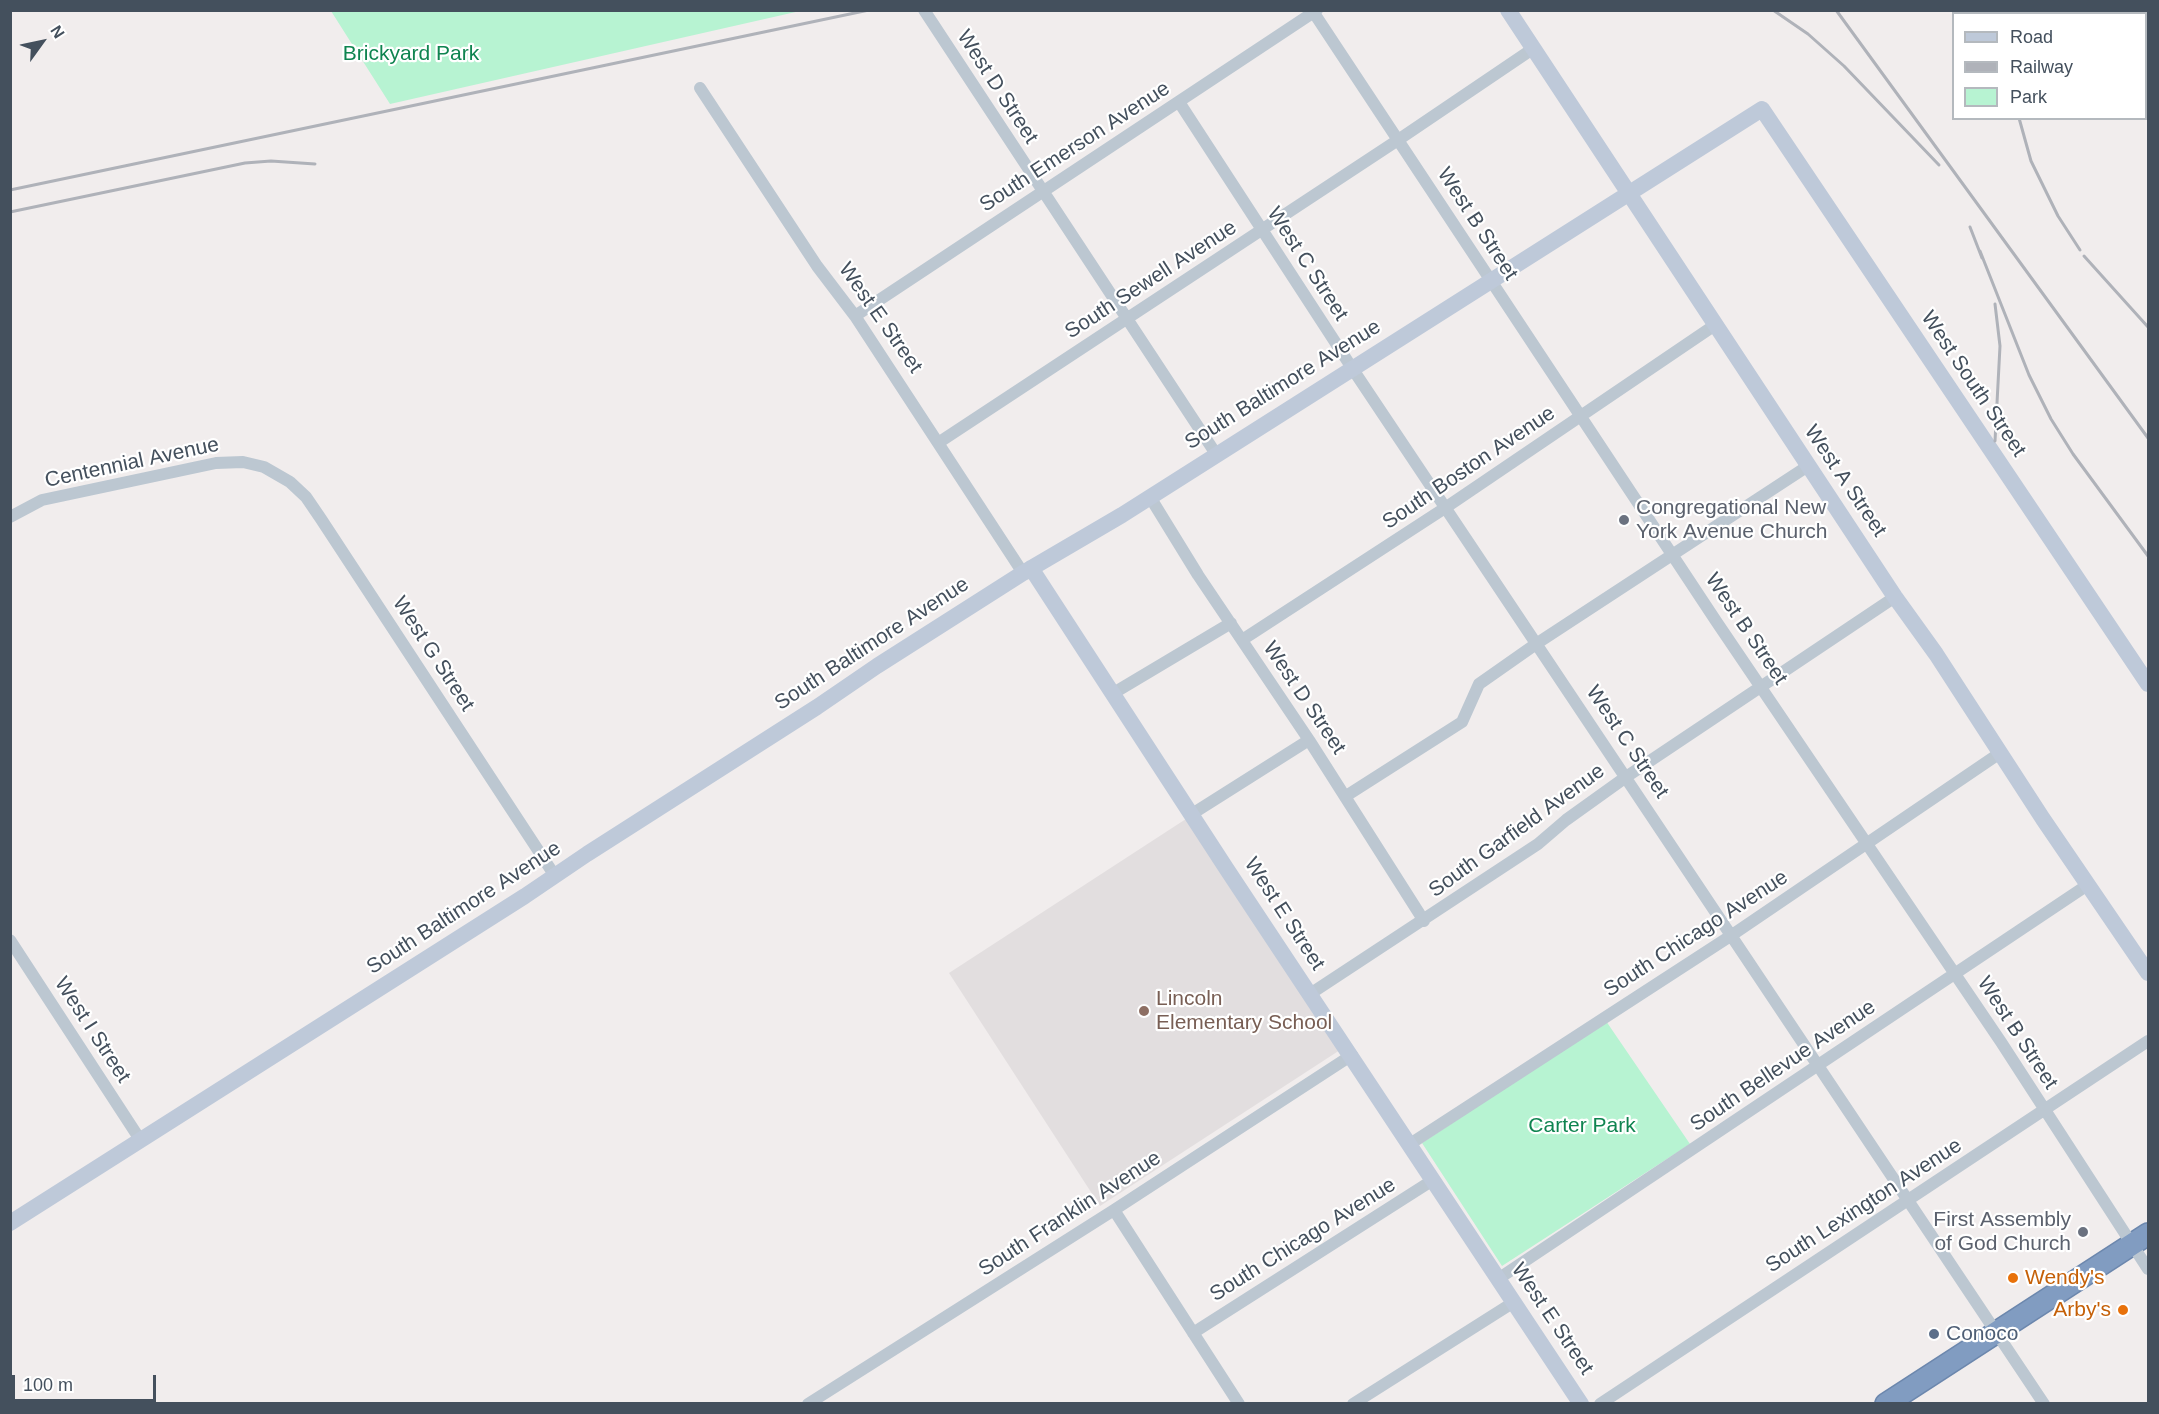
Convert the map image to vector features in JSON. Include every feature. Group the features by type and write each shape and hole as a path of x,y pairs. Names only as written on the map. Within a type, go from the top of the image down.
{"highway":[{"path":"1886,1404 2140,1239"}],"street":[{"name":"West D Street","path":"924,10 1216,454"},
{"name":"West A Street","path":"1508,10 1895,597 1936,654 2043,819 2148,973"},
{"name":"South Emerson Avenue","path":"855,316 1314,11"},
{"name":"West B Street","path":"1314,11 1672,554 2044,1110 2140,1239 2148,1269"},
{"name":"South Sewell Avenue","path":"938,443 1534,48"},
{"name":"West E Street","path":"700,88 817,266 855,316 938,443 1112,694 1581,1404"},
{"name":"West C Street","path":"1179,102 1352,368 2044,1404"},
{"name":"South Baltimore Avenue","path":"10,1223 555,876 1027,571 1150,497 1762,109"},
{"name":"West South Street","path":"1762,109 2148,684"},
{"name":"South Boston Avenue","path":"1242,640 1446,508 1715,325"},
{"name":"Centennial Avenue","path":"10,518 42,500 216,463 243,462 264,467"},
{"path":"1346,796 1462,722 1479,684 1536,644 1808,466"},
{"name":"West G Street","path":"264,467 290,482 306,497 555,876"},
{"name":"West D Street","path":"1150,497 1346,796 1424,921"},
{"name":"South Garfield Avenue","path":"1310,994 1538,844 1566,820 1626,777 1895,597"},
{"path":"1112,694 1231,623"},
{"path":"1192,814 1309,740"},
{"name":"South Chicago Avenue","path":"1410,1144 1732,935 2000,753"},
{"name":"South Bellevue Avenue","path":"1498,1278 2089,884"},
{"name":"West I Street","path":"10,940 141,1141"},
{"name":"South Lexington Avenue","path":"1600,1404 2148,1041"},
{"name":"South Franklin Avenue","path":"808,1404 1114,1210 1352,1055"},
{"name":"South Chicago Avenue","path":"1193,1333 1433,1180"},
{"path":"1114,1210 1239,1404"},
{"path":"1353,1404 1514,1302"}],"shaded area":[{"name":"Lincoln Elementary School","path":"1189,817 1340,1050 1100,1206 949,973"}],"green space":[{"name":"Brickyard Park","path":"331,11 800,11 390,104"},
{"name":"Carter Park","path":"1606,1021 1690,1144 1502,1266 1422,1143"}],"railway":[{"path":"10,190 869,10"},
{"path":"1773,10 1808,34 1844,66 1939,165"},
{"path":"1836,10 2148,438"},
{"path":"2020,120 2031,161 2058,216 2080,250"},
{"path":"10,212 245,163 271,161 315,164"},
{"path":"1970,227 1982,258"},
{"path":"1980,251 2029,375 2051,419 2073,454 2148,556"},
{"path":"2084,256 2148,327"},
{"path":"1995,304 2000,346 1995,441"}],"place":[{"name":"Congregational New York Avenue Church","path":"1624,520"},
{"name":"Lincoln Elementary School","path":"1144,1011"},
{"name":"First Assembly of God Church","path":"2083,1232"},
{"name":"Wendy's","path":"2013,1278"},
{"name":"Arby's","path":"2123,1310"},
{"name":"Conoco","path":"1934,1334"}]}
